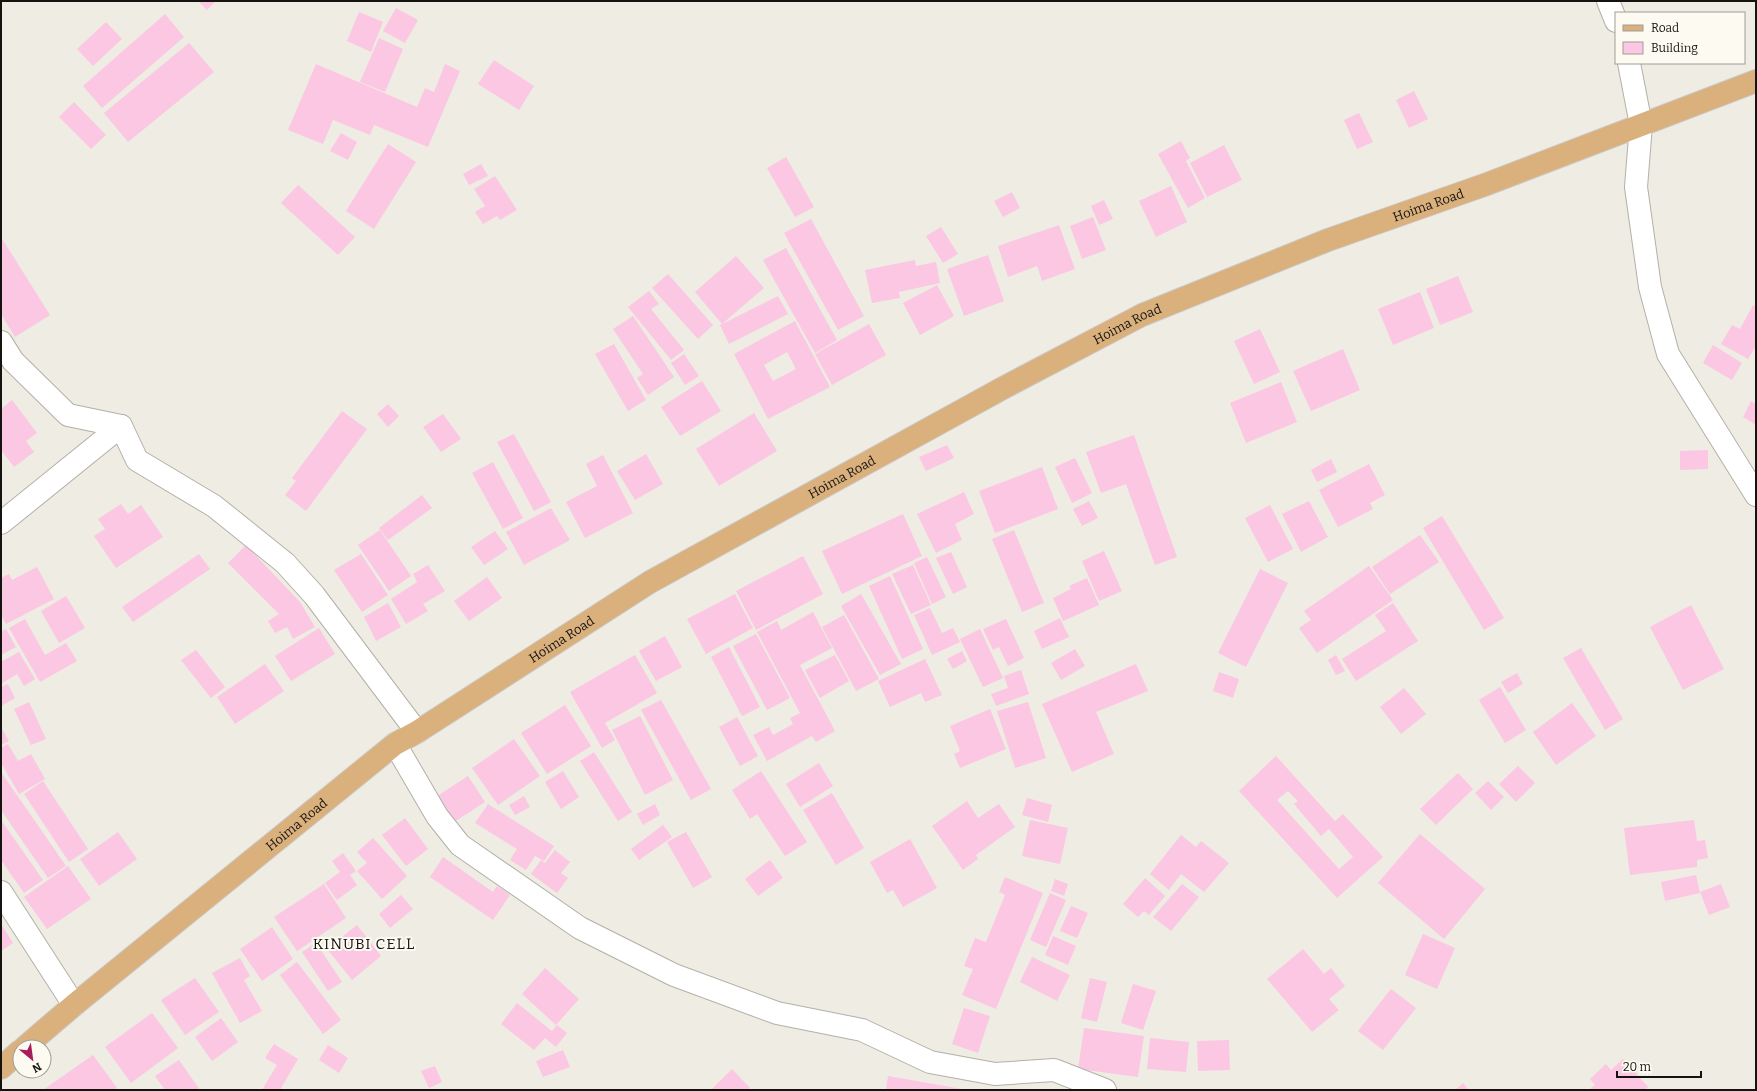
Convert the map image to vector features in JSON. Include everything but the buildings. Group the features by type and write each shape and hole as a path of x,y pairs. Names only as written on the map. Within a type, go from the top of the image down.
{"main road":[{"name":"Hoima Road","path":"34,1039 74,1005 395,744 418,732 650,582 1003,388 1142,315 1328,240 1487,184 1756,81"},
{"path":"1,1068 12,1058"}],"street":[{"path":"1608,1 1615,19"},
{"path":"1629,64 1641,125 1636,187 1650,287 1668,354 1756,495"},
{"path":"1,342 12,361 68,415 120,426"},
{"path":"120,426 137,460 214,506 284,563 314,595 418,732"},
{"path":"1,523 120,426"},
{"path":"395,744 437,816 460,845 580,928 674,975 777,1014 862,1030 930,1062 995,1074 1054,1070 1105,1090"},
{"path":"1,892 74,1005"}],"district":[{"name":"KINUBI CELL","path":"364,944"}]}
